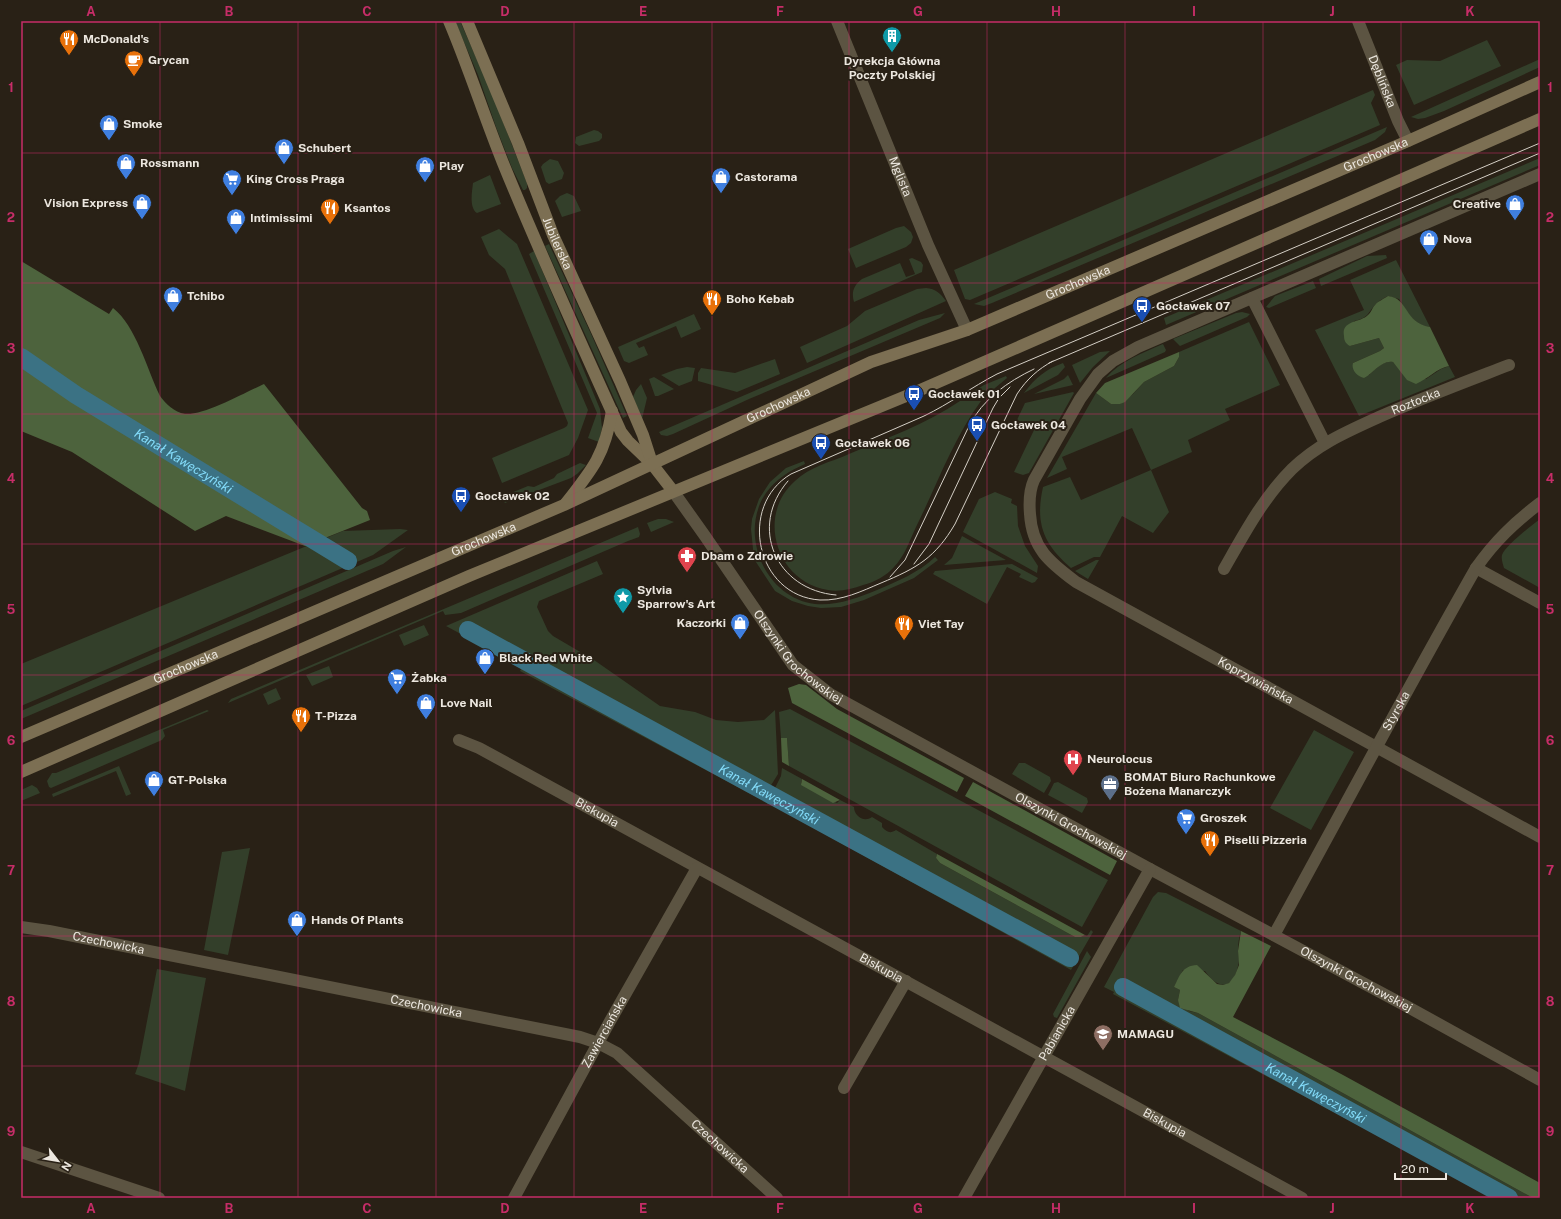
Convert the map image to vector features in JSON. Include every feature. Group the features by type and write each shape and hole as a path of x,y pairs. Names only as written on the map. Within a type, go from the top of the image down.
{"main road":[{"name":"Jubilerska","path":"449,21 471,73 494,140 520,206 621,432 628,441 652,464 672,491"},
{"name":"Jubilerska","path":"467,21 518,142 554,235 643,435 652,464"},
{"name":"Grochowska","path":"21,736 564,505 871,362 967,330 1408,141 1540,82"},
{"path":"21,772 462,579 672,491 911,394 1540,119"},
{"path":"564,505 586,478 596,462 608,432 612,411"}],"street":[{"name":"Mglista","path":"838,21 928,245 967,330"},
{"name":"Dęblińska","path":"1358,21 1408,141"},
{"path":"1325,443 1252,298 1540,174"},
{"name":"Koprzywiańska","path":"1252,298 1138,347 1113,361 1098,374 1084,392 1034,480 1030,491 1029,503 1031,526 1040,550 1054,566 1076,582 1540,837"},
{"name":"Roztocka","path":"1224,569 1241,538 1264,502 1292,470 1325,443 1400,408 1509,365"},
{"name":"Olszynki Grochowskiej","path":"672,491 707,538 792,665 839,699 1540,1080"},
{"name":"Styrska","path":"1274,935 1476,568 1487,552 1509,527 1540,503"},
{"path":"1476,568 1540,603"},
{"name":"Biskupia","path":"459,740 472,744 1302,1198"},
{"name":"Zawierciańska","path":"514,1198 598,1043 697,868"},
{"name":"Pabianicka","path":"964,1198 1045,1058 1150,869"},
{"name":"Czechowicka","path":"21,927 49,931 580,1037 598,1043 618,1053 777,1198"},
{"path":"844,1088 906,981"},
{"path":"21,1152 159,1198"}],"green space":[{"path":"455,21 460,21 490,89 527,183 527,188 525,190 523,190 512,168 478,75"},
{"path":"1487,40 1501,66 1414,105 1396,65 1407,60 1440,61"},
{"path":"1540,59 1540,67 1444,111 1425,118 1418,119 1411,117"},
{"path":"1373,90 1375,95 1371,103 1380,125 970,300 965,299 954,270"},
{"path":"1387,127 1385,132 1375,140 992,303 984,306 974,304"},
{"path":"594,130 602,134 602,138 599,141 579,146 575,143 576,137"},
{"path":"1540,158 1540,165 1166,325 1164,318"},
{"path":"550,159 558,161 564,173 562,179 549,184 546,182 541,167"},
{"path":"490,175 501,204 477,213 474,211 472,204 473,183"},
{"path":"567,193 574,196 581,211 562,217 555,201 560,196"},
{"path":"904,226 911,232 913,237 911,243 906,247 856,268 848,249"},
{"path":"499,229 517,244 588,410 578,438 569,455 502,483 492,458 564,428 568,423 505,269 489,255 481,237"},
{"path":"549,244 627,416 623,418 545,246"},
{"path":"534,251 600,409 602,428 599,442 588,438 597,413 529,254"},
{"path":"1386,255 1387,258 1321,286 1319,279 1367,256"},
{"path":"912,258 921,262 923,265 922,272 854,302 854,289 862,279 900,263 906,277 915,274 909,259"},
{"path":"1396,260 1430,327 1419,324 1415,321 1399,299 1388,296 1378,302 1365,317 1354,321 1350,346 1379,338 1384,348 1353,363 1369,375 1386,362 1393,362 1400,370 1426,379 1441,369 1449,366 1455,377 1359,416 1315,330 1364,310 1350,280"},
{"path":"21,261 109,314 113,308 121,316 135,337 160,396 174,410 185,414 193,414 224,403 264,384 362,508 367,511 370,520 305,546 226,516 195,531 72,452 21,431"},
{"path":"1313,281 1316,288 1269,308 1266,307 1275,296"},
{"path":"926,288 938,292 946,301 807,363 800,347 847,326 865,311 917,289"},
{"path":"1388,296 1400,301 1415,321 1430,327 1449,366 1440,369 1416,384 1407,380 1393,362 1381,365 1364,378 1355,372 1353,363 1384,348 1379,338 1350,346 1344,339 1345,327 1352,322 1365,318 1379,301"},
{"path":"1242,312 1250,314 1247,317 1180,346 1173,339 1236,313"},
{"path":"945,313 940,318 749,399 673,434 667,436 661,435 659,432 919,320"},
{"path":"694,314 701,329 681,338 676,326 636,343 639,348 644,346 648,355 629,363 624,361 618,347"},
{"path":"1249,322 1280,385 1225,409 1230,420 1188,440 1192,452 1151,470 1132,428 1062,457 1067,469 1047,478 1096,393 1111,404 1120,404 1133,394 1144,382 1174,366 1179,357 1179,352"},
{"path":"1163,344 1166,350 1165,352 1106,378 1125,362"},
{"path":"1110,351 1093,367 1080,383 1072,365 1100,352"},
{"path":"1179,352 1179,357 1174,366 1144,382 1125,402 1120,404 1111,404 1096,393 1105,383"},
{"path":"775,359 780,374 737,392 698,381 698,373 701,368 735,373"},
{"path":"1063,363 1065,367 1058,375 1024,393 1041,375 1051,368"},
{"path":"687,367 695,368 692,381 679,386 661,375 677,369"},
{"path":"1068,375 1073,385 1034,394 1064,379"},
{"path":"1006,376 1007,378 989,393 971,393 984,385"},
{"path":"654,377 674,389 655,396 649,379"},
{"path":"641,384 647,398 642,419 633,397"},
{"path":"1074,393 1029,473 1023,475 1014,472 1035,428 1017,420 1025,403"},
{"path":"960,401 981,401 954,446 906,548 894,567 884,576 867,584 855,588 832,591 810,584 795,574 784,561 777,545 775,528 776,511 783,495 795,481 813,468 906,430 934,417"},
{"path":"804,461 805,464 783,476 774,484 766,493 758,509 755,527 756,545 761,562 770,577 782,590 797,599 815,604 839,603 862,596 900,580 922,568 935,557 938,560 914,578 864,600 841,607 821,608 808,606 792,601 775,591 754,559 751,529 752,519 759,499 770,482 786,468"},
{"path":"580,463 586,465 571,478 505,503 503,500 506,495 528,486 534,487 554,478 557,474"},
{"path":"1151,470 1169,512 1153,533 1122,516 1100,557 1094,557 1071,568 1061,559 1048,541 1041,522 1040,511 1043,487 1070,477 1081,500"},
{"path":"995,492 1012,499 1011,503 1017,506 1018,526 1025,546 1038,566 1037,573 963,532 979,499"},
{"path":"658,519 666,519 674,522 651,532 647,523"},
{"path":"1540,519 1540,588 1504,568 1502,555 1508,546"},
{"path":"638,527 640,534 639,537 461,613 445,615 443,611 228,703 231,699"},
{"path":"408,530 373,555 21,706 21,664 343,531"},
{"path":"962,536 1006,560 944,565 952,558"},
{"path":"406,547 383,564 21,719 21,711 393,551"},
{"path":"1096,560 1099,560 1088,579 1075,571"},
{"path":"597,561 603,574 539,601 537,607 548,631 553,636 594,660 660,706 695,712 716,720 738,722 764,720 775,710 778,774 762,800 520,671 522,667 446,626"},
{"path":"1012,564 1038,578 1032,583 1019,577 1021,574 1007,567 987,604 933,574 935,571"},
{"path":"424,625 429,635 404,646 399,635"},
{"path":"329,666 333,677 312,686 306,675"},
{"path":"799,684 806,685 837,709 964,778 957,792 792,703 788,688"},
{"path":"276,688 281,699 268,705 263,694"},
{"path":"790,709 1108,880 1082,927 789,766 787,738 781,738 779,712"},
{"path":"207,710 209,711 163,730 165,736 162,740 51,788 49,787 47,781 52,773 56,773"},
{"path":"1314,730 1354,752 1311,830 1270,808"},
{"path":"781,738 787,738 789,766 782,762"},
{"path":"1019,763 1025,763 1050,777 1051,781 1044,793 1012,774"},
{"path":"119,766 131,794 126,796 116,771 53,797 52,794"},
{"path":"782,768 802,779 801,783 837,803 840,800 854,807 854,810 860,818 869,819 872,817 882,823 882,827 887,831 892,832 896,830 937,854 936,858 940,863 1075,937 1087,936 1091,930 1093,932 1071,970 770,804 767,804 781,776"},
{"path":"802,779 840,800 833,803 801,785"},
{"path":"973,782 1117,861 1110,875 965,796"},
{"path":"1058,782 1087,798 1088,802 1082,813 1048,795 1054,783"},
{"path":"32,785 37,788 40,793 21,801 21,790"},
{"path":"250,848 228,955 204,950 222,852"},
{"path":"937,854 1085,935 1075,937 940,863 936,858"},
{"path":"1158,892 1166,893 1241,931 1238,945 1239,964 1233,980 1229,983 1224,985 1215,982 1205,971 1183,970 1174,987 1180,990 1178,1000 1189,1011 1198,1013 1533,1198 1494,1198 1113,994 1114,992 1104,987 1153,897"},
{"path":"1241,931 1271,946 1233,1017 1343,1075 1540,1183 1540,1198 1533,1198 1198,1013 1180,1008 1178,1000 1180,990 1174,987 1182,972 1188,967 1197,965 1217,984 1223,985 1229,983 1235,975 1239,965 1238,951"},
{"path":"1087,951 1091,957 1057,1018 1054,1017 1053,1014"},
{"path":"157,969 206,978 185,1091 135,1074 139,1063"}],"waterway":[{"name":"Kanał Kawęczyński","path":"21,357 76,395 348,561"},
{"name":"Kanał Kawęczyński","path":"468,630 1070,958"},
{"name":"Kanał Kawęczyński","path":"1123,987 1509,1198"}],"tram line":[{"path":"1053,361 1042,367 1033,375 1017,394 955,524 948,536 924,561 894,578 859,592 828,600 820,600 798,595 781,583 768,567 761,548 760,527 764,507 774,488 791,474 924,416 997,374 1540,143"},
{"path":"1049,363 1540,153"},
{"path":"890,577 905,560 975,416 997,392 1014,380 1034,369"},
{"path":"914,564 929,544 993,408 999,398 1010,387"},
{"path":"788,481 776,499 770,518 770,536 774,553 784,569 798,582 815,591 836,595"}],"place":[{"name":"Dyrekcja Główna Poczty Polskiej","path":"892,53"},
{"name":"McDonald's","path":"69,56"},
{"name":"Grycan","path":"134,77"},
{"name":"Smoke","path":"109,141"},
{"name":"Schubert","path":"284,165"},
{"name":"Rossmann","path":"126,180"},
{"name":"Play","path":"425,183"},
{"name":"Castorama","path":"721,194"},
{"name":"King Cross Praga","path":"232,196"},
{"name":"Vision Express","path":"142,220"},
{"name":"Creative","path":"1515,221"},
{"name":"Ksantos","path":"330,225"},
{"name":"Intimissimi","path":"236,235"},
{"name":"Nova","path":"1429,256"},
{"name":"Tchibo","path":"173,313"},
{"name":"Boho Kebab","path":"712,316"},
{"name":"Gocławek 07","path":"1142,323"},
{"name":"Gocławek 01","path":"914,411"},
{"name":"Gocławek 04","path":"977,442"},
{"name":"Gocławek 06","path":"821,460"},
{"name":"Gocławek 02","path":"461,513"},
{"name":"Dbam o Zdrowie","path":"687,573"},
{"name":"Sylvia Sparrow's Art","path":"623,614"},
{"name":"Kaczorki","path":"740,640"},
{"name":"Viet Tay","path":"904,641"},
{"name":"Black Red White","path":"485,675"},
{"name":"Żabka","path":"397,695"},
{"name":"Love Nail","path":"426,720"},
{"name":"T-Pizza","path":"301,733"},
{"name":"Neurolocus","path":"1073,776"},
{"name":"GT-Polska","path":"154,797"},
{"name":"BOMAT Biuro Rachunkowe Bożena Manarczyk","path":"1110,801"},
{"name":"Groszek","path":"1186,835"},
{"name":"Piselli Pizzeria","path":"1210,857"},
{"name":"Hands Of Plants","path":"297,937"},
{"name":"MAMAGU","path":"1103,1051"}]}
